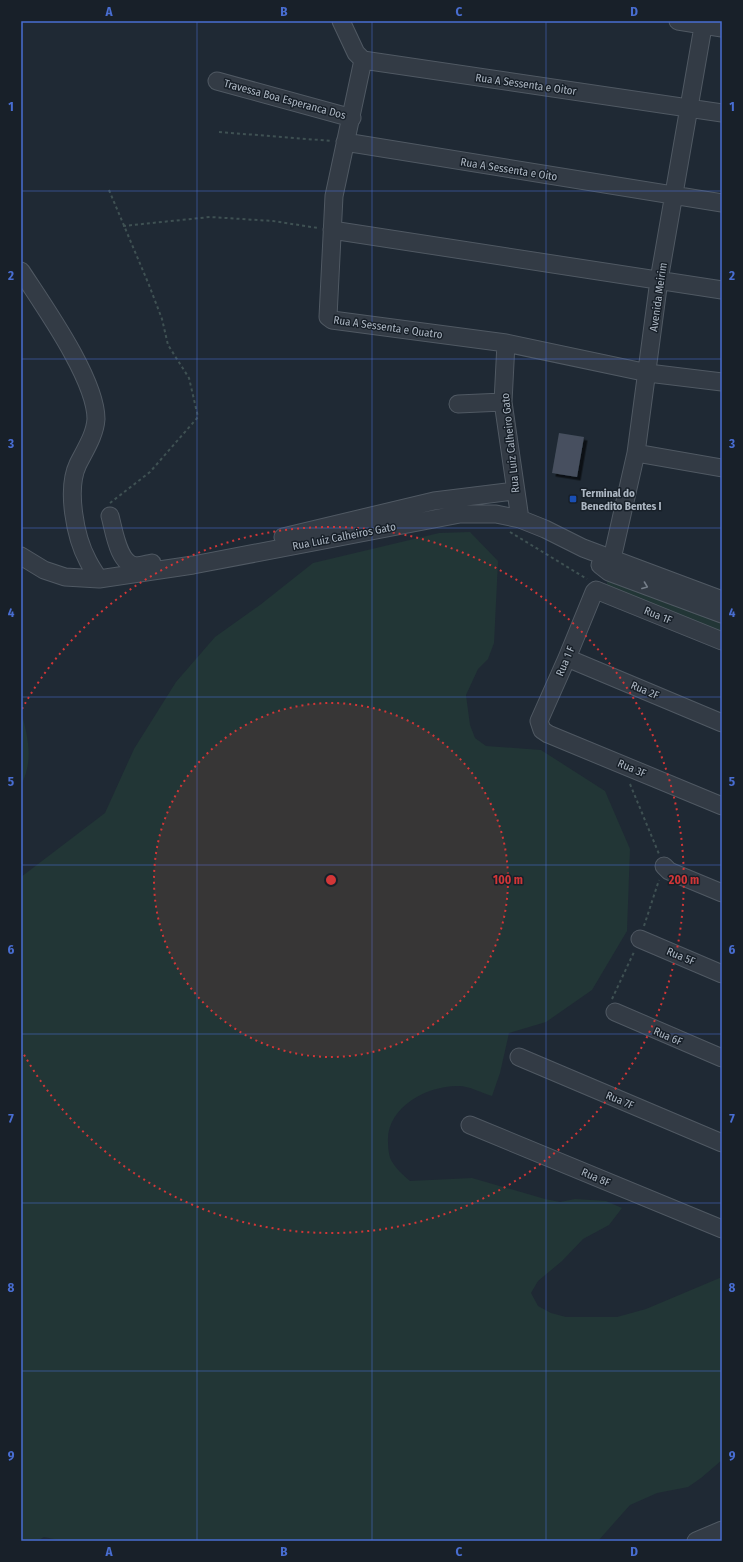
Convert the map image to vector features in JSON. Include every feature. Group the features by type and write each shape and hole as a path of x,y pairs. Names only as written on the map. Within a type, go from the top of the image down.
{"street":[{"path":"341,21 356,53 363,60 352,118 345,142 334,196 332,230 722,290"},
{"path":"678,21 703,23 722,28"},
{"name":"Avenida Meirim","path":"610,565 636,453 673,196 703,23"},
{"name":"Rua A Sessenta e Oitor","path":"363,60 722,113"},
{"name":"Travessa Boa Esperanca Dos","path":"217,81 352,118"},
{"name":"Rua A Sessenta e Oito","path":"345,142 722,203"},
{"name":"Rua A Sessenta e Quatro","path":"332,230 327,310 328,317 332,320 506,343 648,373 722,382"},
{"path":"21,271 41,301 90,387 96,419 88,448 78,465 73,483 72,499 78,537 88,561 99,579"},
{"name":"Rua Luiz Calheiro Gato","path":"506,343 504,402 514,491 520,519"},
{"path":"458,404 504,402"},
{"path":"636,453 722,468"},
{"path":"110,516 120,554 130,564 137,566 213,553 434,501 514,491"},
{"name":"Rua Luiz Calheiros Gato","path":"21,556 44,570 65,577 99,579 193,565 460,514 496,514 520,519 545,529 583,548 610,565"},
{"path":"610,565 722,600"},
{"path":"610,565 722,614"},
{"name":"Rua 1F","path":"594,592 596,590 722,642"},
{"name":"Rua 1 F","path":"542,730 539,721 594,592"},
{"name":"Rua 2F","path":"567,658 722,723"},
{"name":"Rua 3F","path":"542,730 548,734 722,806"},
{"path":"664,866 669,872 722,893"},
{"name":"Rua 5F","path":"640,939 722,974"},
{"name":"Rua 6F","path":"615,1012 722,1058"},
{"name":"Rua 7F","path":"519,1057 722,1143"},
{"name":"Rua 8F","path":"470,1126 722,1229"},
{"path":"696,1541 722,1530"}],"path":[{"path":"219,132 345,142"},
{"path":"109,190 156,306 168,344 189,378 198,417 150,472 109,504 108,508 110,516"},
{"path":"123,226 210,216 273,221 332,230"},
{"path":"630,784 664,866"}],"green space":[{"path":"470,532 498,561 494,643 488,659 478,669 466,695 470,725 475,738 486,746 541,750 605,791 630,849 627,931 592,990 546,1022 509,1033 500,1073 492,1096 463,1086 435,1089 422,1094 411,1100 394,1118 389,1130 388,1149 391,1160 397,1169 410,1181 472,1178 560,1202 575,1199 606,1201 622,1208 609,1225 583,1239 562,1261 538,1281 531,1293 538,1306 551,1313 566,1317 617,1317 646,1309 722,1277 722,1460 688,1487 657,1493 630,1505 598,1541 63,1541 44,1537 37,1541 21,1541 21,877 105,813 134,749 176,682 215,637 260,605 313,563 439,533"},
{"path":"607,578 722,616 722,635 607,588"},
{"path":"21,711 28,740 29,758 25,776 21,785"}],"building":[{"path":"559,433 584,437 577,477 552,473"}],"place":[{"name":"Terminal do Benedito Bentes I","path":"573,499"}]}
